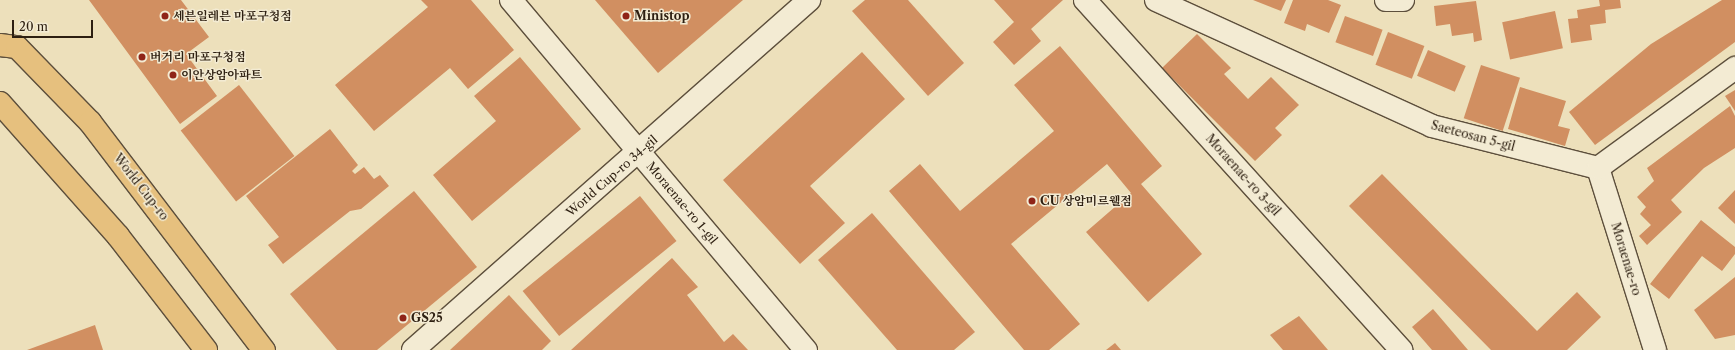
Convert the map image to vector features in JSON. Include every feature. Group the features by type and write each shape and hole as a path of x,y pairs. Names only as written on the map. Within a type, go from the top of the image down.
{"main road":[{"name":"World Cup-ro","path":"0,45 17,47 90,122 264,350"},
{"path":"0,103 118,236 206,350"}],"street":[{"name":"Moraenae-ro 1-gil","path":"511,0 806,350"},
{"name":"World Cup-ro 34-gil","path":"413,350 639,152 809,0"},
{"name":"Moraenae-ro 3-gil","path":"1085,0 1401,350"},
{"name":"Saeteosan 5-gil","path":"1156,0 1432,126 1598,168"},
{"path":"1386,0 1403,0"},
{"path":"1598,168 1735,68"},
{"name":"Moraenae-ro","path":"1598,168 1655,350"}],"building":[{"name":"이안상암아파트","path":"89,0 181,0 209,37 186,54 217,96 180,124"},
{"path":"421,0 471,0 514,50 468,89 450,68 374,131 335,85 428,7"},
{"path":"595,0 743,0 658,73"},
{"path":"865,0 908,0 964,63 928,96 852,11"},
{"path":"994,0 1063,0 1031,29 1041,41 1014,65 993,42 1014,22"},
{"path":"1253,0 1286,0 1281,11"},
{"path":"1293,0 1328,0 1341,5 1329,33 1307,24 1305,31 1284,23"},
{"path":"1599,0 1620,0 1621,8 1605,10 1606,23 1590,25 1592,40 1571,43 1568,19 1578,18 1577,10 1600,6"},
{"path":"1722,0 1735,0 1735,42 1595,145 1569,112 1651,44"},
{"path":"1476,1 1482,40 1474,42 1473,33 1452,36 1450,24 1436,26 1434,6"},
{"path":"1555,11 1563,48 1510,59 1502,22"},
{"path":"1345,16 1383,30 1373,56 1335,42"},
{"path":"1388,32 1424,46 1412,79 1375,65"},
{"path":"1197,34 1231,68 1224,74 1248,99 1271,77 1299,105 1275,128 1282,135 1255,161 1162,68"},
{"path":"1060,46 1162,166 1141,184 1202,254 1148,302 1086,232 1131,193 1107,164 1011,244 1080,324 1049,350 1024,350 889,191 920,164 960,211 1054,131 1014,85"},
{"path":"1428,50 1466,66 1455,92 1417,76"},
{"path":"862,52 905,99 810,186 845,223 800,264 723,180"},
{"path":"520,57 581,129 472,221 433,175 496,121 474,96"},
{"path":"1481,65 1520,78 1503,131 1464,118"},
{"path":"239,85 294,156 236,201 181,131"},
{"path":"1520,87 1566,101 1558,126 1570,129 1565,146 1508,129"},
{"path":"1735,90 1735,111 1725,96"},
{"path":"1730,106 1735,116 1735,148 1704,168 1671,200 1682,212 1647,245 1639,236 1651,225 1640,214 1646,207 1637,197 1654,181 1647,168"},
{"path":"330,129 358,165 352,171 355,174 364,167 374,179 380,175 389,186 361,209 350,211 283,264 268,245 279,237 246,196"},
{"path":"1382,174 1537,331 1577,292 1601,317 1567,350 1491,350 1349,206"},
{"path":"1735,190 1735,224 1718,208"},
{"path":"414,191 477,267 377,350 337,350 290,294"},
{"path":"640,196 677,241 559,336 523,291"},
{"path":"872,213 975,332 954,350 897,350 818,260"},
{"path":"1701,220 1735,247 1735,254 1722,271 1702,256 1669,299 1650,284"},
{"path":"672,258 698,287 687,295 724,342 733,334 748,350 571,350"},
{"path":"1735,277 1735,335 1715,339 1694,310"},
{"path":"509,295 551,341 542,350 450,350"},
{"path":"1433,309 1468,350 1432,350 1412,327"},
{"path":"1299,316 1328,350 1283,350 1270,335"},
{"path":"95,325 103,350 27,350"},
{"path":"1115,343 1121,350 1106,350"}],"place":[{"name":"세븐일레븐 마포구청점","path":"165,16"},
{"name":"Ministop","path":"626,16"},
{"name":"버거리 마포구청점","path":"142,57"},
{"name":"이안상암아파트","path":"173,75"},
{"name":"CU 상암미르웰점","path":"1032,201"},
{"name":"GS25","path":"403,318"}]}
